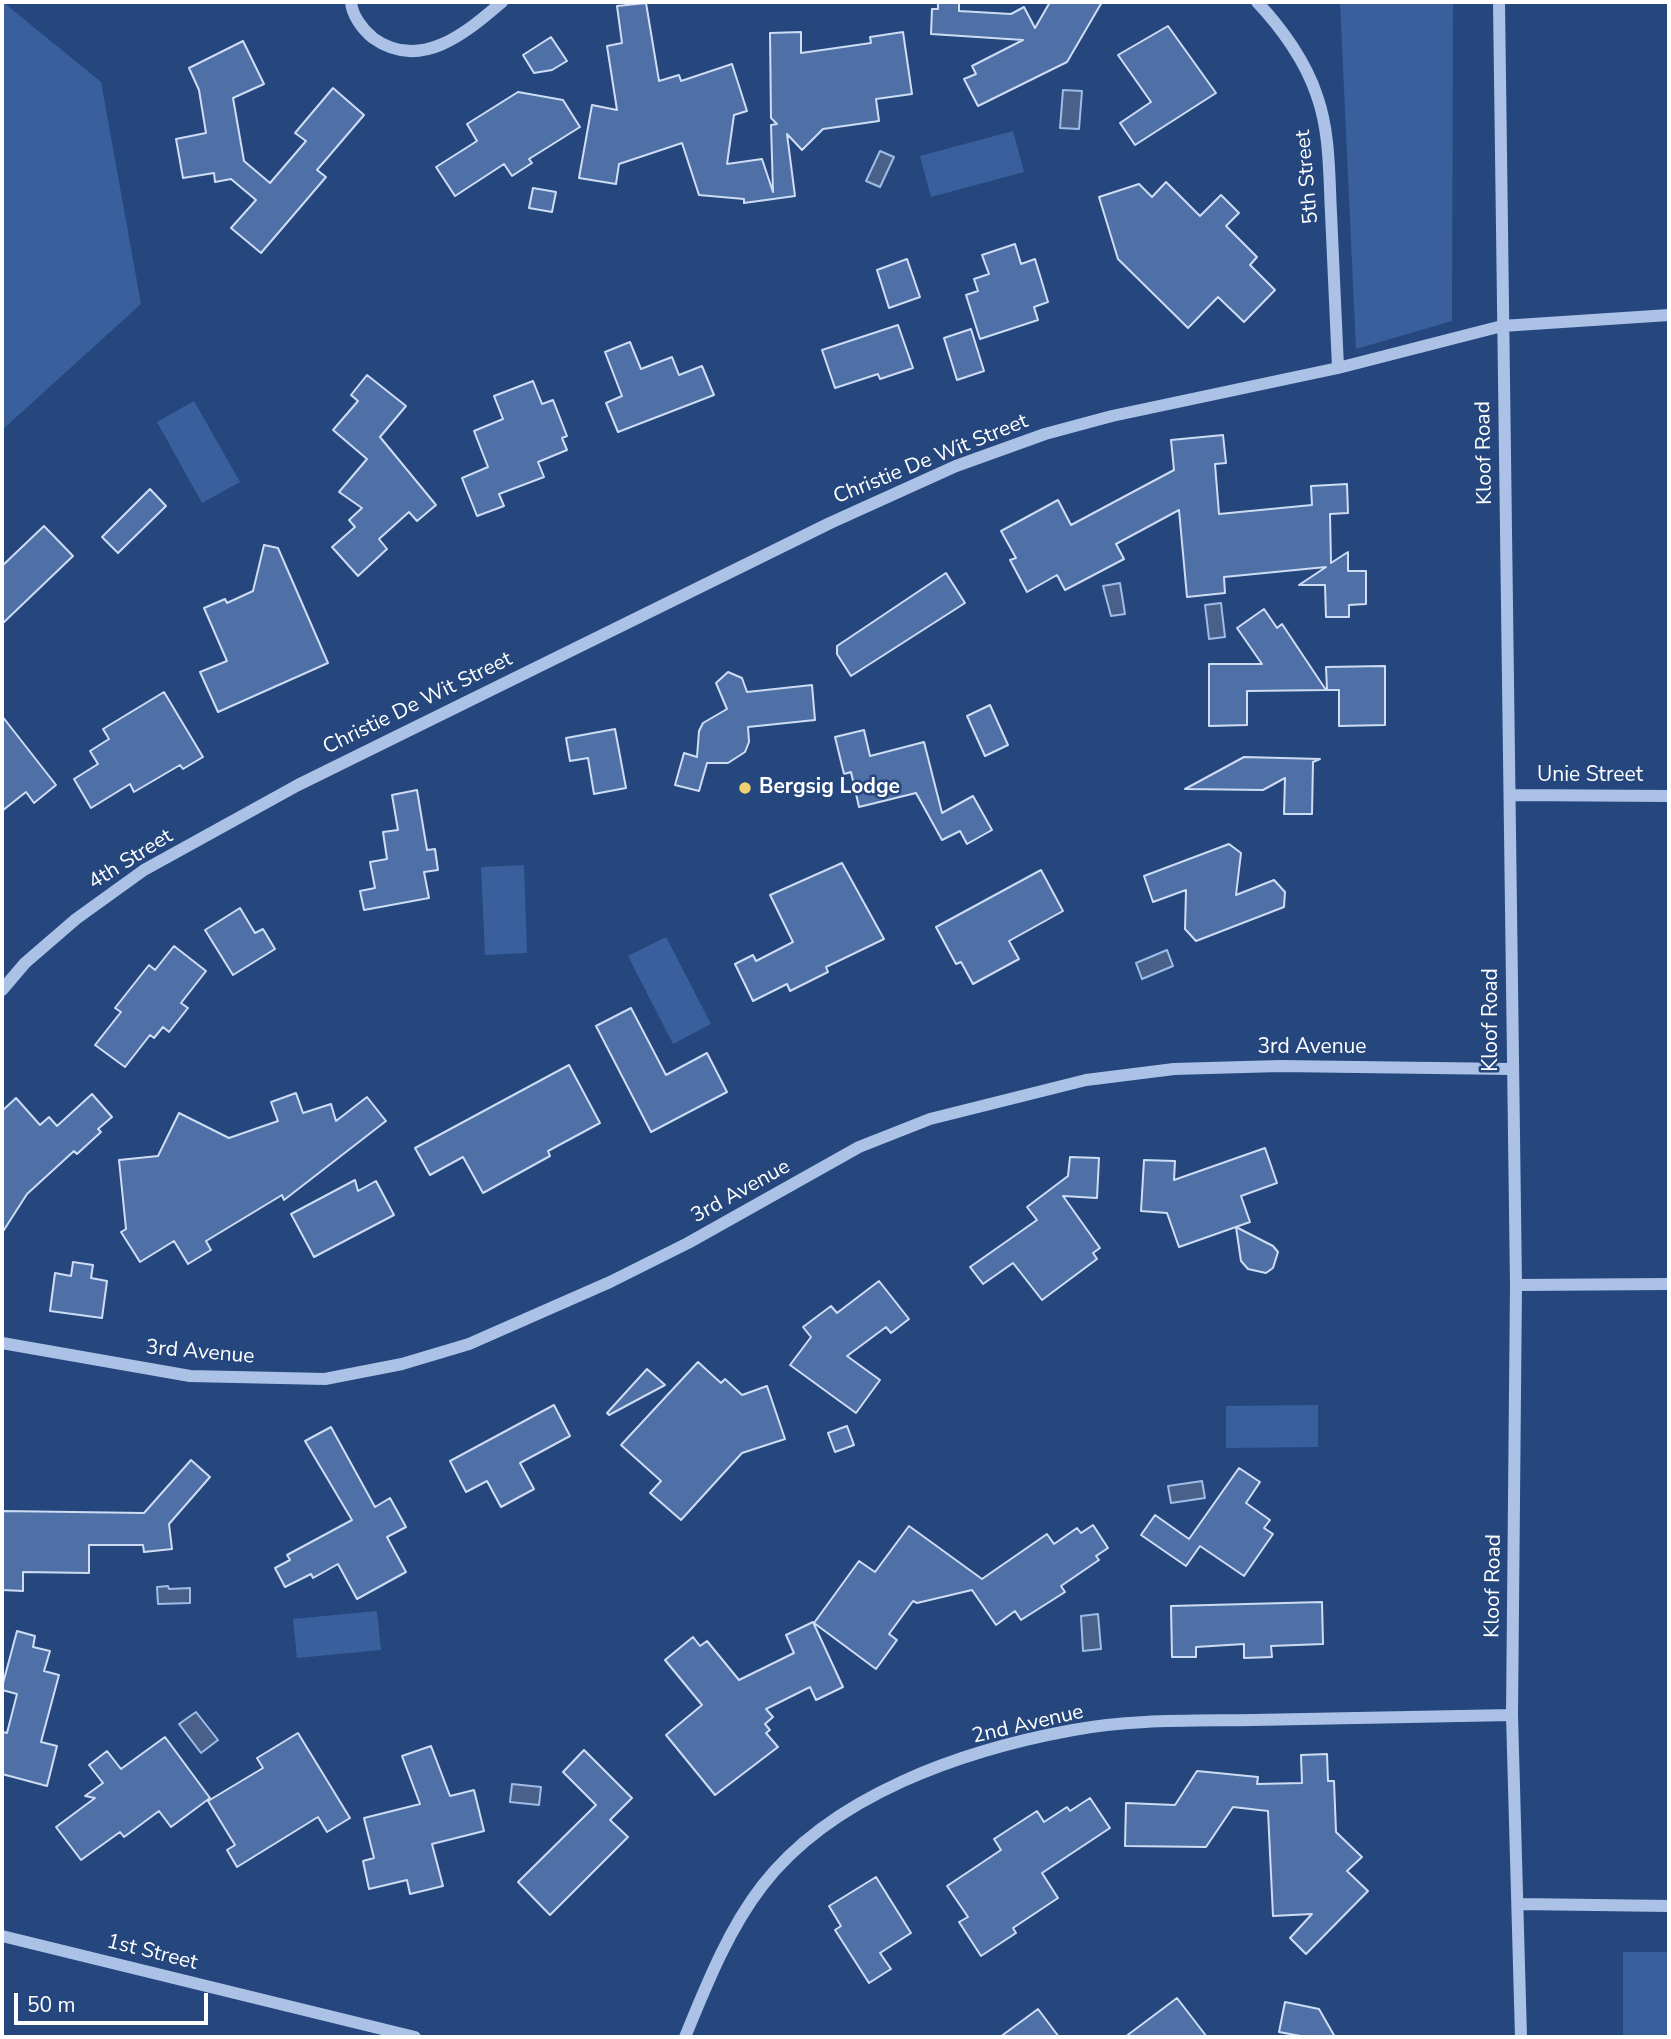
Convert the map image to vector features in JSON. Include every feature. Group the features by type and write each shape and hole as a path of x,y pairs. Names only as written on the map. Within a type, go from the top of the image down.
{"street":[{"path":"351,2 352,11 367,33 388,49 415,51 441,46 502,2"},
{"name":"5th Street","path":"1257,2 1276,22 1300,64 1317,94 1323,118 1328,165 1338,368"},
{"name":"Kloof Road","path":"1499,2 1511,795 1511,1069 1516,1285 1512,1715 1520,1904 1521,2037"},
{"name":"Christie De Wit Street","path":"298,785 830,523 956,467 1045,434 1112,416 1338,368 1502,326 1669,315"},
{"name":"4th Street","path":"2,990 25,963 76,919 144,870 298,785"},
{"name":"Unie Street","path":"1511,795 1669,796"},
{"name":"3rd Avenue","path":"2,1343 190,1376 325,1379 402,1364 468,1344 610,1282 688,1243 859,1147 930,1119 1086,1080 1174,1069 1280,1066 1511,1069"},
{"path":"1516,1285 1669,1284"},
{"name":"2nd Avenue","path":"685,2037 722,1955 762,1886 834,1817 876,1794 936,1769 998,1749 1074,1730 1169,1722 1512,1715"},
{"path":"1520,1904 1669,1906"},
{"name":"1st Street","path":"2,1936 415,2037"}],"shaded area":[{"path":"3,2 101,82 141,304 2,430"},
{"path":"1340,2 1453,2 1452,321 1356,349"},
{"path":"1063,90 1082,91 1079,129 1060,128"},
{"path":"1013,131 1024,172 931,197 920,156"},
{"path":"880,151 894,157 880,187 866,181"},
{"path":"194,401 240,482 202,503 157,422"},
{"path":"1120,583 1125,614 1111,616 1103,586"},
{"path":"1221,603 1225,637 1209,639 1205,605"},
{"path":"524,865 527,953 485,955 481,867"},
{"path":"666,937 711,1024 673,1044 628,956"},
{"path":"1167,950 1173,966 1142,979 1136,963"},
{"path":"1318,1405 1318,1447 1226,1448 1226,1406"},
{"path":"1202,1481 1205,1498 1171,1503 1168,1486"},
{"path":"168,1586 169,1589 190,1588 190,1603 158,1604 157,1587"},
{"path":"377,1611 381,1650 297,1658 293,1619"},
{"path":"1098,1614 1101,1649 1083,1651 1081,1616"},
{"path":"196,1712 218,1740 201,1753 179,1724"},
{"path":"512,1784 541,1787 539,1805 510,1802"},
{"path":"1623,1952 1669,1952 1669,2037 1623,2037"}],"building":[{"path":"938,2 959,2 959,11 1011,14 1024,7 1035,28 1050,2 1102,2 1067,62 978,106 964,79 976,74 972,66 1023,40 931,34 932,9 938,9"},
{"path":"646,3 659,81 679,75 681,81 732,64 747,111 734,115 727,164 762,159 773,192 771,125 777,124 771,118 770,33 801,32 801,53 871,43 870,37 903,32 912,94 876,99 879,121 823,129 802,150 787,134 795,196 744,203 744,199 699,195 682,143 619,164 616,184 579,178 592,105 617,110 607,46 622,43 617,6"},
{"path":"1168,26 1216,93 1135,145 1120,123 1151,102 1118,55"},
{"path":"551,37 567,61 552,70 534,73 523,55"},
{"path":"243,41 264,84 233,98 244,161 270,183 306,141 295,133 333,88 364,115 317,170 326,177 261,253 231,228 256,200 231,179 215,182 214,173 183,178 176,139 206,133 199,90 189,68"},
{"path":"518,92 563,100 580,127 529,159 532,163 512,176 504,164 455,196 436,167 477,141 467,124"},
{"path":"1166,182 1200,216 1221,195 1239,213 1226,226 1257,257 1250,265 1275,290 1244,322 1218,297 1188,328 1118,259 1099,197 1139,184 1152,197"},
{"path":"533,188 556,192 552,212 529,208"},
{"path":"1015,244 1021,264 1035,259 1048,302 1034,307 1038,320 980,339 966,295 978,291 974,279 989,274 982,255"},
{"path":"907,259 920,297 889,308 877,270"},
{"path":"898,325 913,368 880,379 878,374 835,388 822,350"},
{"path":"971,329 984,371 957,380 944,338"},
{"path":"630,342 641,369 672,357 679,375 702,366 714,395 618,432 606,403 622,396 605,352"},
{"path":"367,375 406,406 380,437 436,505 417,521 409,512 379,539 387,549 358,576 332,547 355,527 349,520 362,508 339,492 367,459 333,430 358,401 351,395"},
{"path":"533,381 542,404 553,400 567,436 562,438 567,450 538,462 544,477 499,494 504,506 477,516 462,478 488,467 474,431 503,419 494,396"},
{"path":"1223,435 1226,463 1215,464 1219,514 1312,505 1311,486 1347,484 1348,513 1330,514 1331,563 1348,552 1348,571 1366,571 1366,604 1349,605 1349,617 1326,617 1325,585 1299,585 1326,567 1224,577 1225,593 1187,597 1179,510 1116,544 1124,559 1065,590 1057,575 1027,592 1010,560 1016,558 1001,531 1058,500 1071,525 1174,470 1171,440"},
{"path":"150,489 166,506 118,553 102,537"},
{"path":"44,526 73,556 2,624 2,566"},
{"path":"264,545 278,548 328,663 218,712 200,672 227,661 204,608 225,599 227,603 253,591"},
{"path":"946,573 965,603 851,676 837,654 837,646"},
{"path":"1264,609 1277,628 1282,624 1326,690 1247,691 1247,725 1209,726 1209,664 1262,664 1237,628"},
{"path":"1385,666 1385,725 1339,726 1339,690 1327,690 1326,667"},
{"path":"728,672 742,678 747,692 812,685 815,720 748,727 749,742 745,752 728,763 707,763 699,791 675,785 684,753 697,757 699,731 703,723 727,709 716,683"},
{"path":"164,692 203,757 183,769 180,765 134,792 130,784 91,808 74,779 98,764 90,751 109,739 103,729"},
{"path":"990,705 1008,745 985,756 967,716"},
{"path":"2,716 56,785 34,803 26,792 2,811"},
{"path":"615,729 626,788 594,794 588,758 570,761 566,738"},
{"path":"864,730 870,756 924,742 942,813 973,796 992,830 967,844 960,831 942,840 916,793 859,807 851,772 844,774 835,737"},
{"path":"1244,757 1320,759 1313,762 1312,814 1284,814 1285,778 1263,790 1185,789"},
{"path":"417,790 427,850 435,849 438,870 424,872 429,898 364,910 360,891 375,888 370,862 387,859 383,832 398,830 392,795"},
{"path":"1229,844 1241,853 1236,895 1274,880 1285,892 1284,907 1196,941 1185,929 1186,890 1153,902 1144,876"},
{"path":"842,863 884,939 826,967 828,972 790,991 787,984 753,1001 735,964 753,955 756,961 793,942 770,895"},
{"path":"1041,870 1063,911 1009,941 1019,959 973,984 961,962 956,964 936,927"},
{"path":"240,908 255,933 263,929 275,949 233,975 205,930"},
{"path":"174,946 206,971 181,1003 188,1008 169,1032 163,1027 154,1038 150,1035 125,1067 95,1045 121,1012 115,1008 149,965 155,970"},
{"path":"631,1008 666,1075 707,1053 727,1092 651,1132 596,1026"},
{"path":"569,1065 600,1123 548,1151 550,1156 483,1193 463,1157 430,1175 415,1148"},
{"path":"296,1093 303,1113 331,1104 336,1121 367,1097 386,1121 284,1200 282,1195 206,1241 211,1250 188,1264 174,1241 140,1262 121,1232 126,1229 119,1160 158,1156 179,1113 229,1138 278,1121 271,1102"},
{"path":"92,1094 112,1117 98,1129 101,1132 77,1154 74,1151 27,1194 2,1233 2,1111 16,1098 40,1125 49,1117 57,1126"},
{"path":"1265,1148 1277,1183 1241,1196 1250,1222 1179,1247 1167,1213 1141,1211 1144,1160 1175,1161 1174,1180"},
{"path":"1070,1157 1099,1158 1097,1198 1063,1196 1100,1248 1093,1253 1097,1259 1042,1300 1013,1263 983,1284 970,1267 1037,1220 1027,1207 1068,1176"},
{"path":"355,1180 358,1191 376,1181 394,1215 314,1257 291,1214"},
{"path":"1236,1227 1273,1246 1278,1252 1273,1268 1266,1273 1248,1269 1241,1261"},
{"path":"73,1262 93,1265 91,1278 107,1281 102,1318 50,1311 55,1273 71,1276"},
{"path":"879,1281 909,1319 891,1333 886,1327 847,1356 880,1380 856,1413 790,1365 811,1337 803,1327 831,1306 837,1313"},
{"path":"698,1362 721,1383 725,1379 742,1395 767,1386 785,1439 742,1453 681,1520 650,1493 661,1481 621,1445"},
{"path":"647,1369 665,1385 609,1415 607,1413"},
{"path":"554,1405 570,1436 520,1463 534,1489 501,1507 487,1481 466,1492 450,1461"},
{"path":"847,1426 854,1445 835,1452 828,1433"},
{"path":"331,1427 375,1507 390,1498 406,1527 387,1537 406,1572 357,1599 338,1564 313,1578 311,1574 285,1587 275,1568 290,1560 287,1555 352,1520 305,1441"},
{"path":"191,1460 210,1477 169,1524 172,1549 144,1552 143,1545 89,1545 89,1573 23,1572 23,1591 2,1590 2,1511 144,1513"},
{"path":"1239,1468 1260,1482 1246,1503 1270,1520 1264,1528 1273,1534 1244,1576 1200,1546 1186,1566 1141,1535 1155,1515 1189,1539"},
{"path":"1093,1525 1108,1548 1096,1556 1099,1560 1061,1586 1065,1592 1021,1620 1015,1611 996,1625 972,1590 917,1603 913,1601 889,1634 897,1640 876,1669 814,1623 859,1561 875,1572 909,1526 982,1579 1047,1534 1054,1544 1077,1528 1081,1533"},
{"path":"1322,1602 1323,1644 1271,1646 1272,1657 1244,1658 1244,1644 1196,1647 1196,1657 1172,1657 1171,1606"},
{"path":"813,1622 843,1687 816,1700 810,1687 766,1709 773,1717 765,1724 770,1730 766,1733 778,1747 715,1795 666,1735 702,1705 665,1660 693,1637 700,1646 707,1641 739,1680 794,1653 786,1635"},
{"path":"17,1631 35,1636 33,1647 50,1651 44,1671 59,1675 41,1742 57,1746 47,1786 2,1774 2,1732 7,1733 17,1694 2,1690 2,1687"},
{"path":"298,1733 350,1818 327,1832 318,1817 237,1867 227,1850 235,1845 208,1801 263,1768 257,1758"},
{"path":"165,1737 210,1798 171,1827 159,1811 124,1837 120,1832 81,1860 56,1827 95,1798 85,1796 103,1783 89,1765 107,1751 121,1769"},
{"path":"431,1746 450,1796 474,1790 484,1831 432,1844 443,1886 410,1894 407,1880 369,1889 363,1861 374,1858 364,1818 420,1804 402,1756"},
{"path":"584,1750 632,1798 610,1820 628,1837 550,1915 518,1882 596,1805 563,1772"},
{"path":"1327,1754 1328,1781 1334,1781 1336,1832 1362,1857 1347,1871 1368,1891 1306,1954 1290,1938 1312,1914 1273,1916 1268,1811 1233,1807 1206,1847 1125,1846 1126,1803 1175,1805 1197,1771 1258,1777 1257,1784 1302,1783 1301,1755"},
{"path":"1090,1798 1110,1828 1042,1873 1058,1898 1013,1928 1016,1933 981,1956 959,1922 968,1917 947,1886 1001,1850 994,1839 1037,1811 1044,1822 1067,1807 1070,1811"},
{"path":"876,1877 911,1933 880,1953 891,1969 869,1983 835,1930 841,1926 829,1906"},
{"path":"1177,1998 1207,2037 1125,2037"},
{"path":"1285,2002 1319,2009 1335,2037 1306,2037 1279,2032"},
{"path":"1038,2009 1059,2037 1000,2037"}],"place":[{"name":"Bergsig Lodge","path":"745,788"}]}
